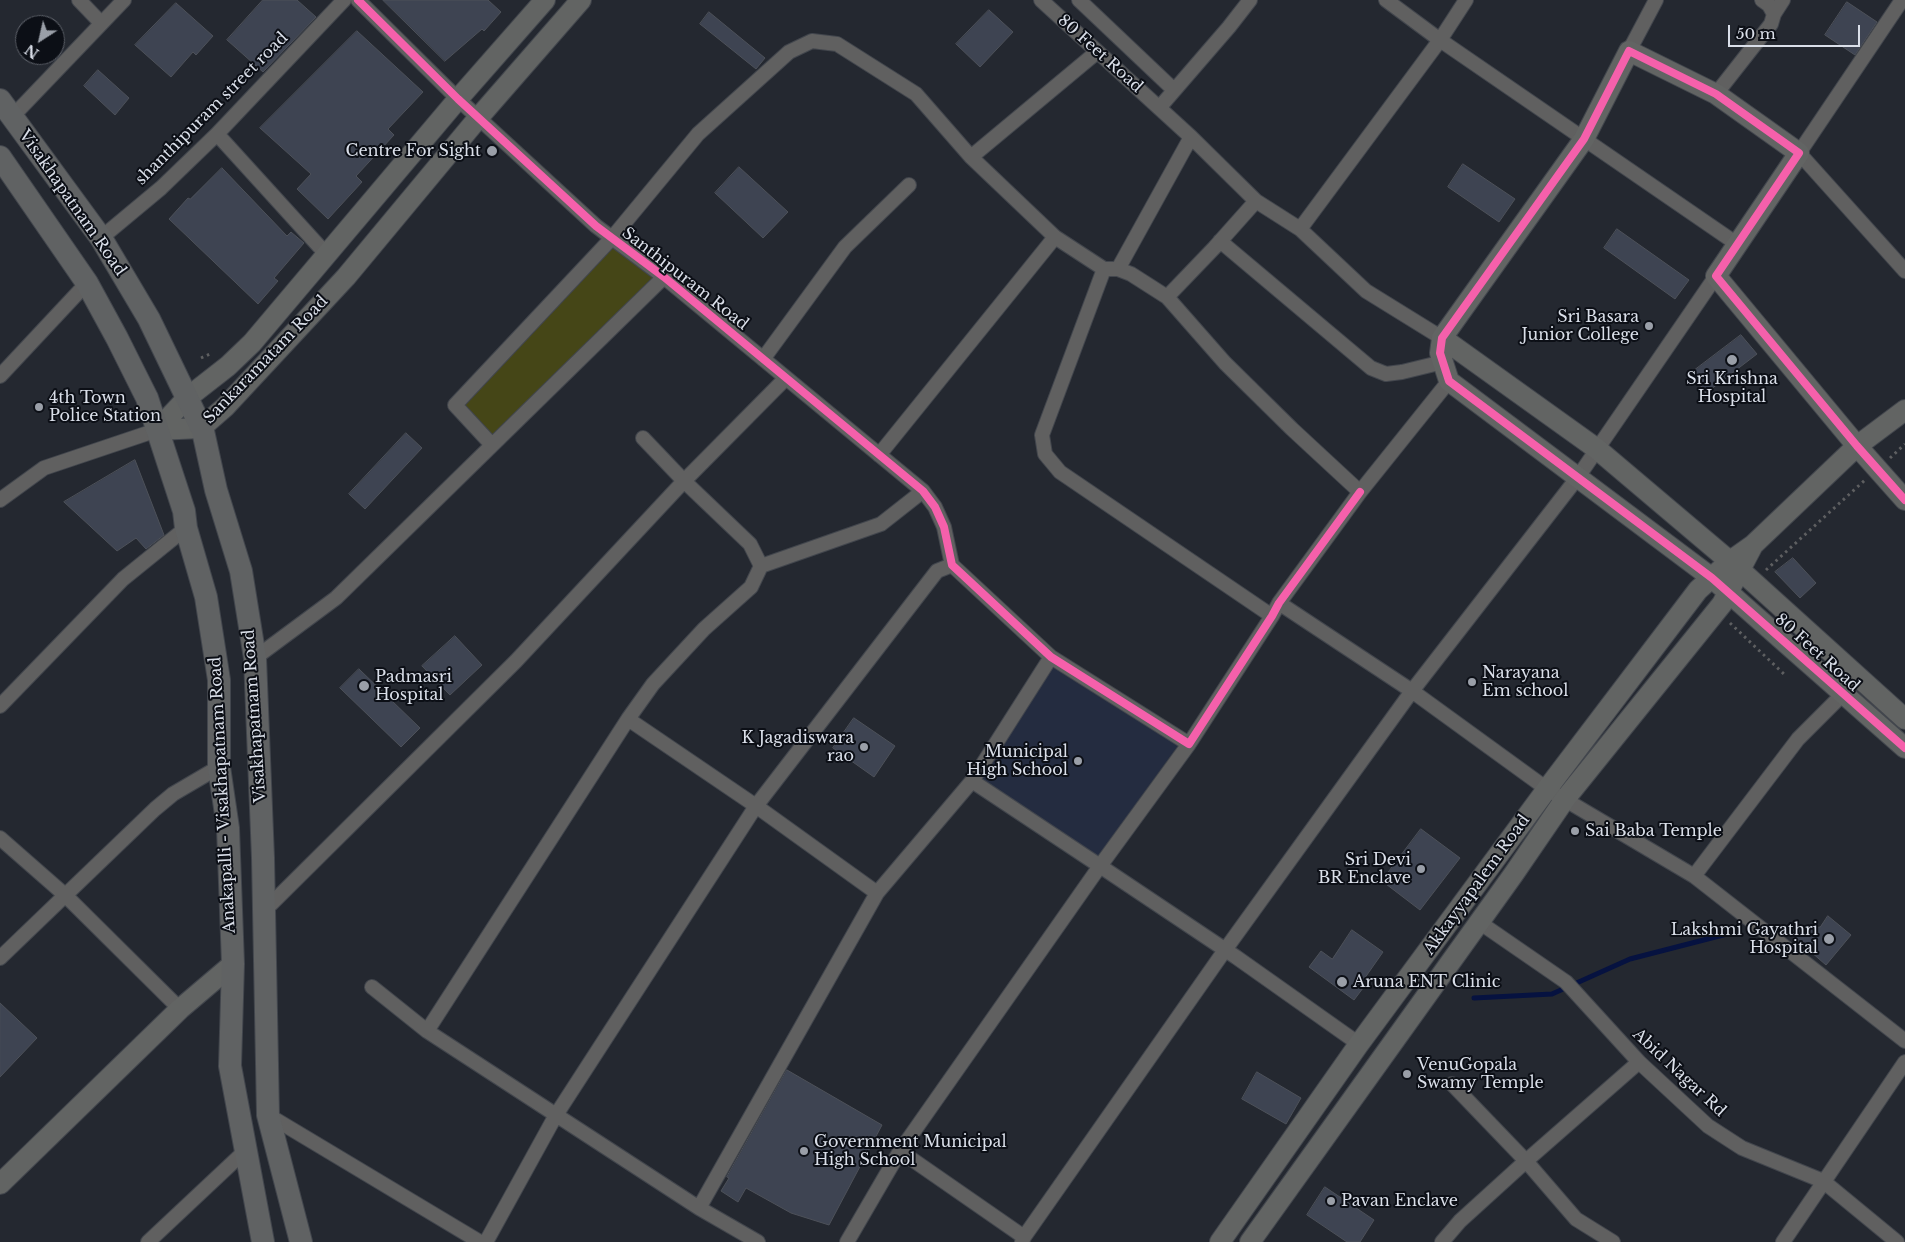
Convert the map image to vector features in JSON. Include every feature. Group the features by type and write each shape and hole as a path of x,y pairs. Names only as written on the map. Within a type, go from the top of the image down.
{"main road":[{"name":"Sankaramatam Road","path":"157,430 187,398 228,366 252,343 458,99 545,0"},
{"name":"Sankaramatam Road","path":"157,430 201,428 226,407 346,277 479,117 581,0"},
{"path":"1449,381 1440,354 1442,338 1584,139 1629,50 1716,94 1799,153 1716,276 1857,446 1905,500"},
{"name":"Visakhapatnam Road","path":"6,109 101,238 149,319 201,428 216,490 241,571 255,658 264,911 268,1115 301,1242"},
{"name":"Anakapalli - Visakhapatnam Road","path":"0,157 87,283 147,398 184,511 186,528 206,597 219,680 219,767 228,828 233,964 230,1066 263,1242"},
{"name":"80 Feet Road","path":"1442,338 1597,450 1741,572 1905,719"},
{"name":"80 Feet Road","path":"1449,381 1712,578 1905,748"},
{"name":"Akkayyapalem Road","path":"1250,1242 1513,875 1565,799 1722,604 1734,597 1741,572 1753,545 1857,446 1905,410"},
{"name":"Akkayyapalem Road","path":"1220,1242 1359,1044 1547,789 1698,590 1712,578 1741,572"},
{"path":"0,1184 180,1009 233,964"}],"street":[{"path":"79,0 101,23"},
{"path":"6,109 124,0"},
{"name":"shanthipuram street road","path":"101,238 161,188 217,134 344,0"},
{"name":"Santhipuram Road","path":"358,0 458,99 596,226 664,277 923,491 935,507 944,527 952,565"},
{"name":"80 Feet Road","path":"1041,0 1191,137 1256,201 1300,229 1366,291 1442,338"},
{"name":"80 Feet Road","path":"1079,0 1174,90"},
{"path":"1159,108 1250,0"},
{"path":"1386,0 1440,40 1737,244"},
{"path":"1300,229 1440,40 1466,0"},
{"path":"1629,50 1656,0"},
{"path":"1762,0 1769,4 1774,14"},
{"path":"1716,94 1771,24 1774,14 1783,0"},
{"path":"1902,0 1799,153 1905,271"},
{"path":"492,445 454,405 612,238 698,134 789,52 812,41 837,44 916,94 971,157 1055,237 1104,269 1118,269 1131,274 1167,296 1225,363 1360,492"},
{"path":"971,157 1097,52"},
{"path":"217,134 327,255"},
{"path":"1118,269 1191,137"},
{"path":"763,359 845,247 909,185"},
{"path":"1167,296 1256,201"},
{"path":"880,455 1055,237"},
{"path":"1220,241 1371,368 1386,374 1443,362"},
{"path":"1104,269 1042,435 1045,454 1060,472 1276,610 1412,691 1547,789 1694,876 1905,1040"},
{"path":"900,1151 1023,1239 1225,950 1412,691 1578,477 1716,276"},
{"path":"255,658 336,598 664,277"},
{"path":"0,376 87,283"},
{"path":"264,911 516,661 684,481 786,378"},
{"path":"847,1242 900,1151 1100,866 1189,744 1276,610 1360,492 1449,381"},
{"path":"0,500 44,468 157,430"},
{"path":"643,438 684,481 750,544 761,566"},
{"path":"427,1031 628,720 665,670 704,629 751,586 761,566 881,524 923,491"},
{"path":"0,706 123,579 186,528"},
{"path":"486,1242 556,1116 756,806 937,571 952,565 1051,657 1189,744"},
{"path":"699,1208 877,893 972,781 1051,657"},
{"path":"1694,876 1798,739 1843,694 1858,676"},
{"path":"628,720 756,806 877,893"},
{"path":"0,958 173,794 219,767"},
{"path":"972,781 1225,950 1359,1044"},
{"path":"0,838 65,895 180,1009"},
{"name":"Abid Nagar Rd","path":"1479,922 1571,987 1639,1062 1708,1126 1742,1148 1823,1181 1898,1242"},
{"path":"372,987 427,1031 699,1208 758,1242"},
{"path":"1442,1242 1460,1221 1639,1062"},
{"path":"1783,1242 1905,1062"},
{"path":"1452,1084 1526,1161 1576,1219 1613,1242"},
{"path":"268,1115 480,1242"},
{"path":"148,1242 246,1150"}],"path":[{"path":"1741,572 1762,574 1905,444"},
{"path":"1734,597 1725,619 1785,675"}],"shaded area":[{"path":"612,238 664,277 492,445 455,405"},
{"name":"Municipal High School","path":"1053,667 1179,744 1098,857 978,778"}],"building":[{"path":"263,0 297,0 316,17 263,72 227,40"},
{"path":"383,0 488,0 501,12 484,31 482,29 445,61"},
{"path":"1847,2 1877,22 1855,55 1825,35"},
{"path":"176,3 213,36 196,55 193,52 171,77 135,45"},
{"path":"989,10 1013,32 980,67 956,44"},
{"path":"709,12 765,58 756,69 700,24"},
{"path":"357,31 423,92 388,129 394,135 356,176 362,182 328,219 297,189 311,174 260,128"},
{"path":"98,70 129,98 115,115 84,86"},
{"path":"1463,164 1515,199 1499,222 1448,187"},
{"path":"739,167 788,212 763,238 715,193"},
{"path":"222,168 287,236 291,232 304,243 274,278 278,281 258,304 169,219 188,198 190,199"},
{"path":"1617,229 1689,280 1675,299 1604,248"},
{"path":"1741,335 1757,354 1706,393 1691,373"},
{"path":"406,433 422,448 365,509 349,494"},
{"path":"135,460 164,535 146,549 136,538 117,551 64,502"},
{"path":"1793,558 1816,583 1800,598 1775,572"},
{"path":"455,636 482,665 450,695 422,666"},
{"path":"359,669 420,728 401,747 340,688"},
{"name":"K Jagadiswara rao","path":"854,718 895,746 874,777 833,748"},
{"name":"Sri Devi BR Enclave","path":"1421,829 1460,858 1420,910 1382,881"},
{"path":"1828,916 1851,935 1826,965 1788,932 1820,927"},
{"path":"1352,930 1383,952 1362,982 1366,984 1354,1000 1309,967 1321,951 1332,959"},
{"path":"0,1003 37,1038 0,1077"},
{"name":"Government Municipal High School","path":"787,1070 882,1125 829,1225 791,1213 746,1188 738,1202 721,1191"},
{"path":"1257,1072 1301,1098 1286,1124 1242,1099"},
{"name":"Pavan Enclave","path":"1325,1187 1374,1220 1360,1242 1347,1242 1307,1215"}],"waterway":[{"path":"1474,998 1552,994 1630,959 1727,934"}],"cycle path":[{"path":"358,0 458,99 596,226 664,277 923,491 935,507 944,527 952,565 1051,657 1189,744 1279,603 1360,492"},
{"path":"1905,500 1857,446 1716,276 1799,153 1716,94 1629,51 1584,139 1442,338 1440,353 1449,381 1712,578 1905,748"}],"place":[{"name":"Centre For Sight","path":"492,151"},
{"name":"Sri Basara Junior College","path":"1649,326"},
{"name":"Sri Krishna Hospital","path":"1732,360"},
{"name":"4th Town Police Station","path":"39,407"},
{"name":"Narayana Em school","path":"1472,682"},
{"name":"Padmasri Hospital","path":"364,686"},
{"name":"K Jagadiswara rao","path":"864,747"},
{"name":"Municipal High School","path":"1078,761"},
{"name":"Sai Baba Temple","path":"1575,831"},
{"name":"Sri Devi BR Enclave","path":"1421,869"},
{"name":"Lakshmi Gayathri Hospital","path":"1829,939"},
{"name":"Aruna ENT Clinic","path":"1342,982"},
{"name":"VenuGopala Swamy Temple","path":"1407,1074"},
{"name":"Government Municipal High School","path":"804,1151"},
{"name":"Pavan Enclave","path":"1331,1201"}]}
